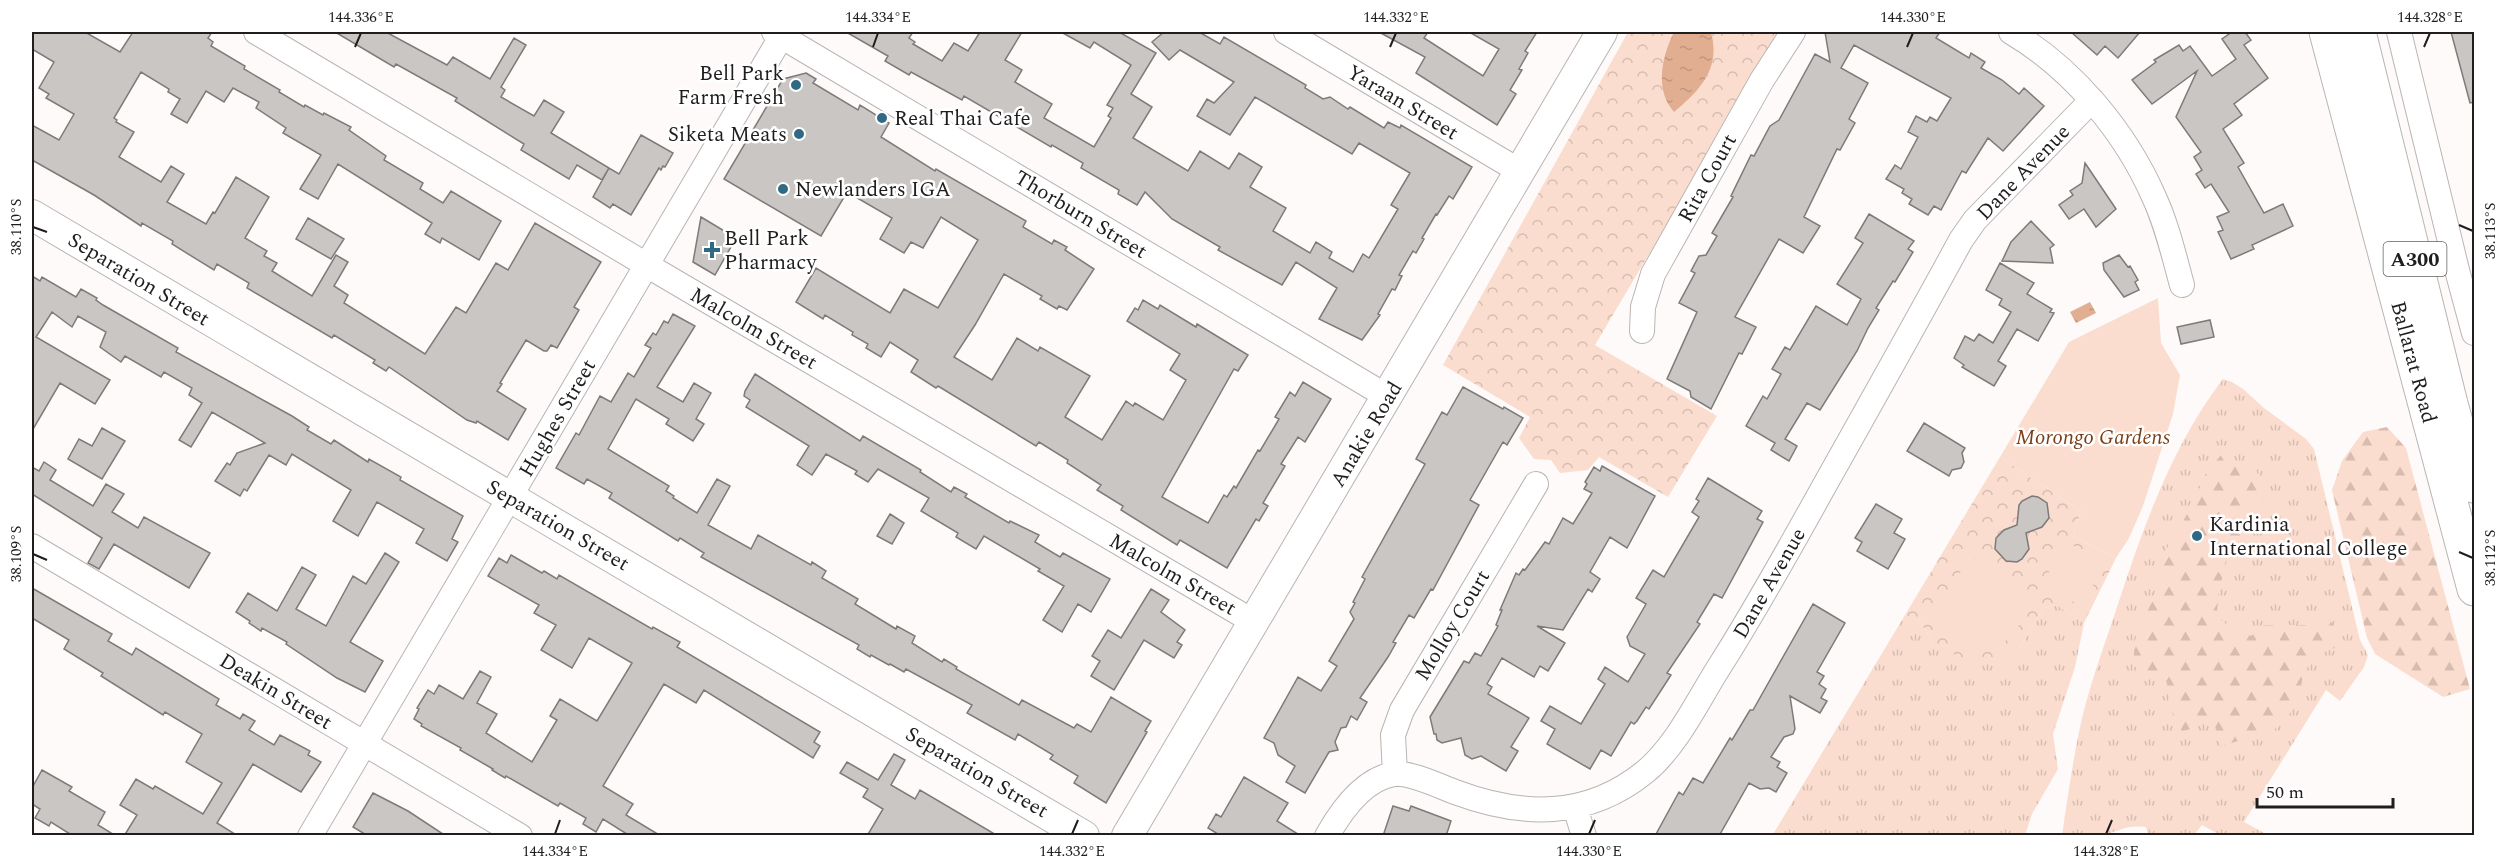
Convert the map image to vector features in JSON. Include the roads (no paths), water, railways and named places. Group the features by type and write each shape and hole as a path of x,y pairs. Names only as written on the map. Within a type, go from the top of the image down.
{"highway":[{"name":"Ballarat Road","path":"2325,32 2475,589"},
{"name":"Ballarat Road","path":"2359,32 2451,404 2475,486"}],"main road":[{"name":"Anakie Road","path":"1127,836 1602,32"},
{"name":"Separation Street","path":"32,215 1084,836"}],"street":[{"name":"Malcolm Street","path":"256,32 1254,622"},
{"name":"Yaraan Street","path":"1286,32 1521,172"},
{"name":"Rita Court","path":"1642,332 1643,307 1653,274 1762,80 1793,32"},
{"path":"2399,32 2466,268 2475,333"},
{"name":"Hughes Street","path":"310,836 647,265 780,33"},
{"name":"Thorburn Street","path":"780,33 1388,397"},
{"path":"2020,34 2092,100 2132,154 2154,197 2182,285"},
{"name":"Dane Avenue","path":"1395,774 1422,779 1464,795 1510,806 1543,810 1593,803 1614,793 1646,771 1667,750 1761,598 1961,240 1975,220 2092,100"},
{"name":"Molloy Court","path":"1395,774 1392,735 1402,710 1536,484"},
{"name":"Deakin Street","path":"32,546 520,836"},
{"path":"1327,836 1339,815 1354,798 1374,783 1395,774"},
{"path":"1575,807 1584,836"}],"water":[{"path":"1674,32 1711,32 1713,57 1711,68 1700,87 1674,112 1664,93 1662,73 1663,62"},
{"path":"2090,302 2096,313 2076,323 2070,312"}],"place":[{"name":"Bell Park Farm Fresh","path":"796,85"},
{"name":"Real Thai Cafe","path":"882,118"},
{"name":"Siketa Meats","path":"799,134"},
{"name":"Newlanders IGA","path":"783,189"},
{"name":"Bell Park Pharmacy","path":"712,250"},
{"name":"Kardinia International College","path":"2197,536"}],"park label":[{"name":"Morongo Gardens","path":"2093,437"}]}
